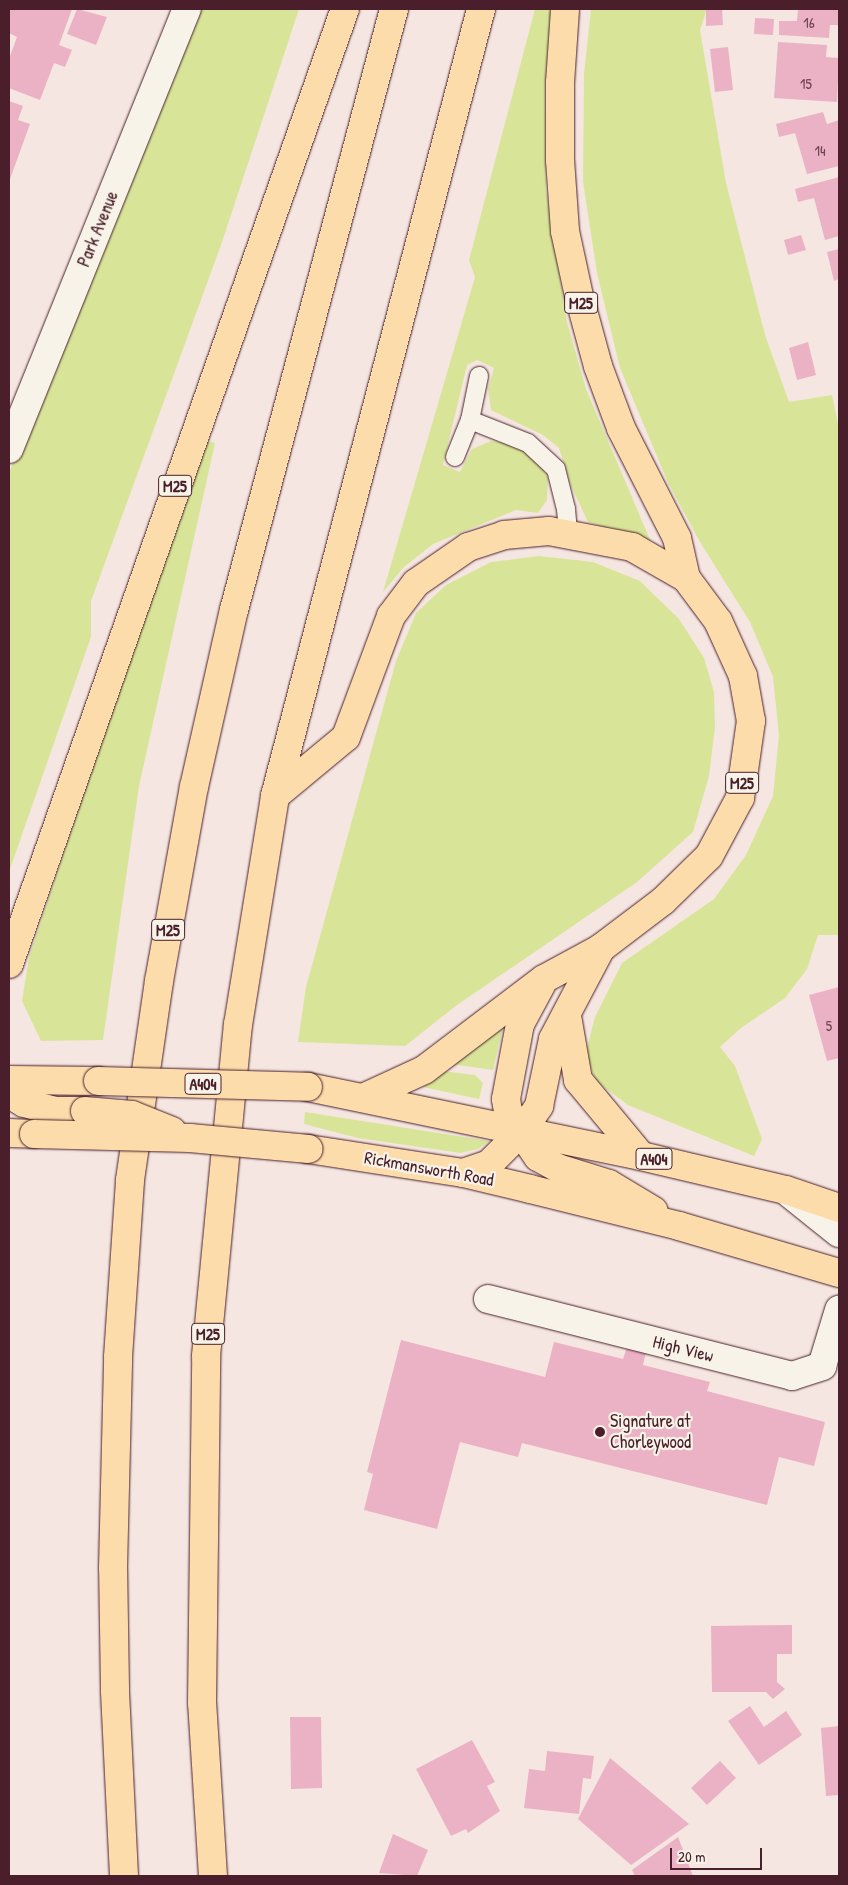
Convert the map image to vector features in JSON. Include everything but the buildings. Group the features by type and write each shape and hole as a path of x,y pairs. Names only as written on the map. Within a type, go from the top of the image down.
{"main road":[{"name":"M25","path":"9,964 345,9"},
{"name":"M25","path":"124,1876 115,1690 113,1558 118,1357 136,1142 159,981 194,787 234,610 394,9"},
{"name":"M25","path":"213,1876 202,1703 206,1356 238,1025 275,796 481,9"},
{"name":"M25","path":"565,9 560,84 560,160 565,231 579,296 598,366 621,428 677,538 686,578"},
{"name":"M25","path":"275,796 346,737 391,616 416,583 468,547 504,535 549,531 632,547 686,578 718,621 743,676 751,721 740,798 710,856 662,901 601,948 544,979 424,1070 363,1098"},
{"name":"M25","path":"521,1132 539,1106 553,1039 567,1016 576,990 601,948"},
{"path":"544,979 520,1024 506,1099 508,1111 538,1158 558,1168 609,1184 679,1226"},
{"name":"M25","path":"567,1016 578,1080 641,1156"},
{"name":"A404","path":"9,1080 308,1088 641,1156 786,1190 839,1208"},
{"path":"9,1094 24,1103 57,1111 132,1115 190,1138"},
{"path":"464,1173 489,1164 521,1132"},
{"name":"Rickmansworth Road","path":"22,1134 190,1138 308,1149 464,1173 679,1226 839,1273"}],"street":[{"name":"Park Avenue","path":"9,449 187,9"},
{"path":"786,1190 839,1233"},
{"name":"High View","path":"488,1299 792,1376 822,1366 839,1310"}],"lane":[{"path":"455,457 470,420 479,376"},
{"path":"470,420 528,443 556,469 566,509 568,534"}],"green space":[{"path":"194,9 299,9 221,245 91,601 91,637 9,872 9,473"},
{"path":"535,9 553,9 545,84 546,191 567,322 586,389 651,542 588,522 571,486 559,448 543,435 491,410 488,389 494,368 477,360 467,365 443,465 460,472 472,449 491,441 516,444 535,456 548,478 547,500 538,513 516,510 433,544 404,567 383,592 475,277 469,260"},
{"path":"591,9 707,9 700,30 726,183 765,335 789,402 832,395 839,429 839,935 818,935 807,969 785,998 741,1028 720,1047 735,1066 762,1139 754,1156 628,1105 597,1082 585,1055 595,1017 622,963 714,899 746,855 773,796 779,735 773,677 750,622 700,542 669,485 620,368 597,273 583,182 584,74"},
{"path":"202,440 215,443 139,786 103,1040 41,1041 22,1001 29,957"},
{"path":"539,556 593,562 640,581 679,619 704,658 714,692 715,727 709,776 693,832 637,882 457,1005 405,1046 298,1042 306,987 396,661 416,613 446,585 491,562"},
{"path":"503,1027 493,1070 451,1064"},
{"path":"442,1071 475,1075 483,1083 479,1099 423,1087"},
{"path":"305,1112 489,1141 478,1149 460,1153 358,1138 304,1124"}],"place":[{"name":"Signature at Chorleywood","path":"600,1432"}]}
